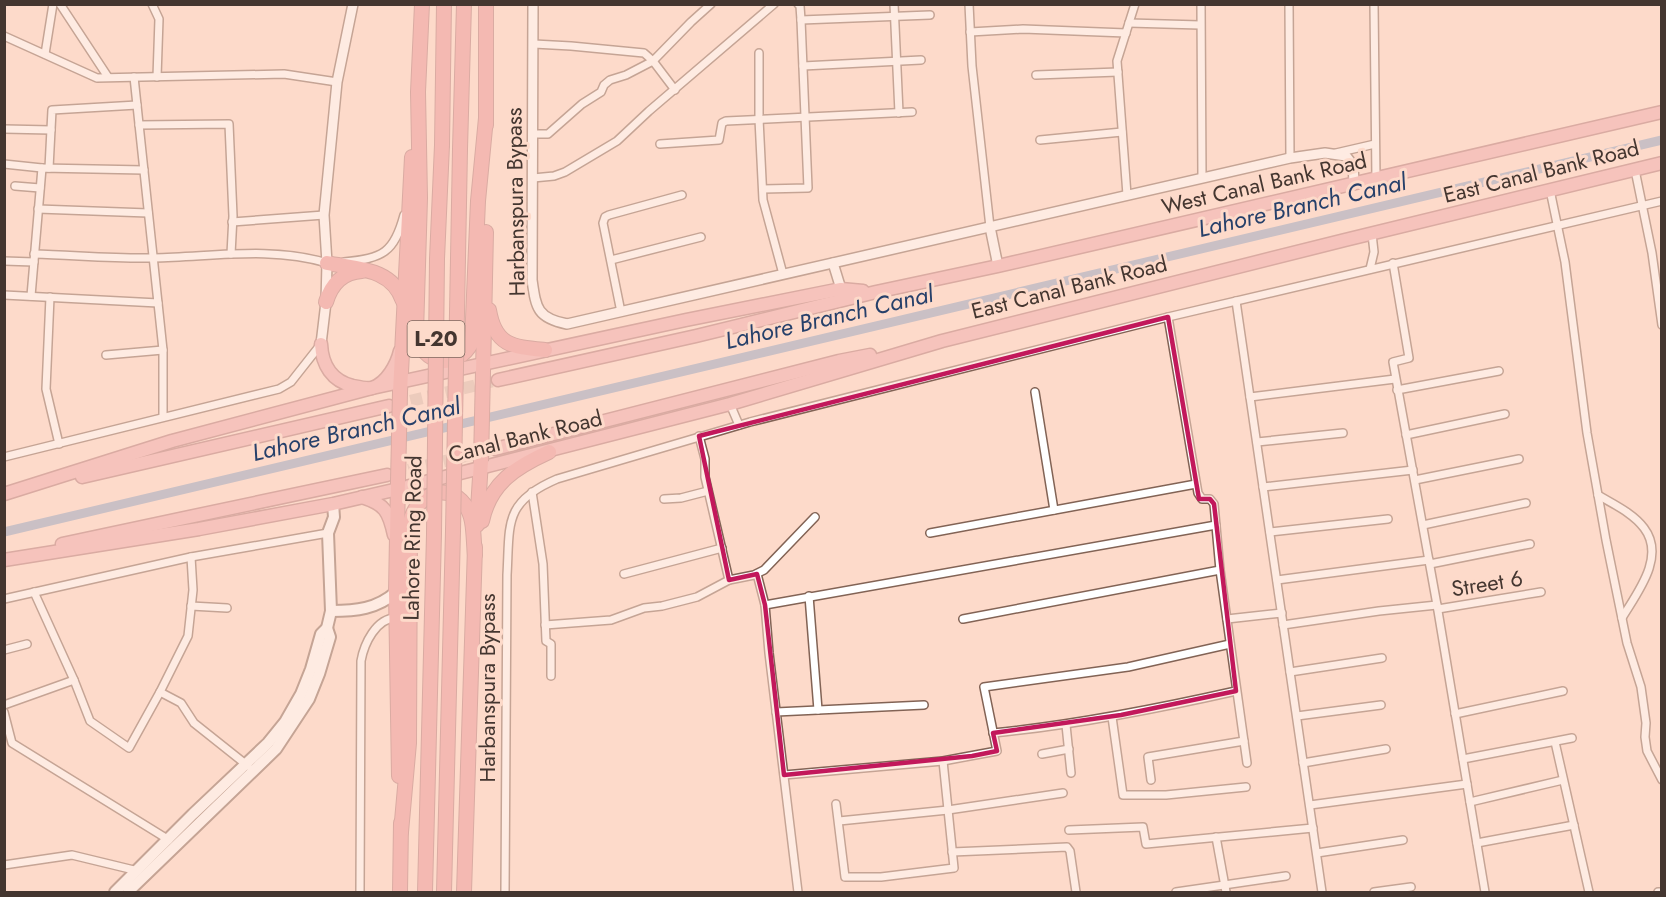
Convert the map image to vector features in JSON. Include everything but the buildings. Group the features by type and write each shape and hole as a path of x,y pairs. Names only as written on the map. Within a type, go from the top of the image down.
{"highway":[{"path":"400,892 401,832 397,738 394,482 409,192 418,92 422,4"},
{"name":"Lahore Ring Road","path":"425,892 444,4"},
{"name":"Lahore Ring Road","path":"444,892 464,4"},
{"path":"464,892 486,293 486,4"},
{"path":"418,92 420,198 416,333 422,349 435,360 444,361 461,357 472,342 478,201 486,118"},
{"name":"West Canal Bank Road","path":"498,380 1662,112"},
{"name":"East Canal Bank Road","path":"942,341 1662,164"},
{"path":"327,263 382,275 400,292 404,303"},
{"path":"326,302 329,291 345,275 370,271"},
{"path":"321,344 322,357 327,368 335,378 345,384 372,387 400,386 483,368 545,350 841,289 876,292"},
{"path":"486,293 490,316 498,337 506,344 520,348 545,350"},
{"path":"495,449 839,361 942,341"},
{"name":"Canal Bank Road","path":"4,559 333,504 362,497 394,482 549,452 730,404 942,341"},
{"path":"4,494 172,441 372,387 392,370 402,344"},
{"path":"4,494 215,448 389,406"},
{"path":"475,555 484,511 499,485 521,464 549,452"},
{"path":"4,559 97,535 394,482"},
{"path":"401,832 409,742 410,523 416,506 430,495 439,493 458,498 470,513 475,555"},
{"path":"362,497 380,504 387,511 396,545"}],"main road":[{"path":"128,892 150,871 173,842 245,764 268,743 285,722 301,694 321,634 327,628 332,612 328,533 334,517 333,504"},
{"path":"332,612 344,612 381,604 396,592"},
{"path":"115,892 254,771 276,749 309,699 330,637 327,628"}],"street":[{"path":"45,54 53,4"},
{"path":"60,4 108,77"},
{"path":"152,4 159,20 157,77"},
{"path":"4,457 279,389 291,382 321,344 326,302 327,263 324,215 337,82 353,4"},
{"name":"Harbanspura Bypass","path":"533,4 532,280 535,302 544,317 567,324 621,312"},
{"path":"532,134 548,134 582,104 601,92 610,80 626,75 653,61 711,4"},
{"path":"763,189 808,188 807,116 800,6 798,4"},
{"path":"894,4 899,113"},
{"path":"969,4 972,66 990,227 998,266"},
{"path":"1127,195 1118,61 1134,4"},
{"path":"1201,4 1202,178"},
{"path":"1289,4 1290,158"},
{"path":"1374,4 1376,178"},
{"path":"533,178 554,176 578,166 617,141 769,6"},
{"path":"801,20 930,15"},
{"path":"1129,23 1200,25"},
{"path":"970,32 1023,29 1126,33"},
{"path":"4,36 97,78 284,74 337,82"},
{"path":"534,44 644,53 675,90"},
{"path":"759,53 763,200 783,274"},
{"path":"803,66 921,60"},
{"path":"1036,75 1118,72"},
{"path":"134,77 163,350 163,417"},
{"path":"31,296 40,188 51,130 52,110 137,105"},
{"path":"660,144 715,142 719,140 722,123 726,121 912,112"},
{"path":"139,125 229,124 231,254"},
{"path":"4,129 51,130"},
{"path":"1040,140 1122,132"},
{"path":"682,195 605,218 603,223 621,312 1290,158 1334,153 1375,144"},
{"path":"1334,153 1346,156 1350,160 1353,165 1354,183"},
{"path":"4,164 45,168 144,170"},
{"path":"1635,170 1644,205 1662,325"},
{"path":"15,186 40,188"},
{"path":"1550,190 1559,226 1587,433 1598,495 1627,643 1641,687 1647,751 1662,780"},
{"path":"4,261 34,258 153,258 256,252 315,259 327,263 354,261 383,253 392,247 398,237 409,192"},
{"path":"550,676 551,644 546,641 543,564 532,492 557,479 739,425 1168,317 1662,201"},
{"path":"38,209 148,213"},
{"path":"232,222 324,215"},
{"path":"1370,269 1374,252 1372,234"},
{"path":"611,260 701,237"},
{"path":"833,263 841,289"},
{"path":"1393,263 1409,358 1393,362 1395,379 1423,525 1485,892"},
{"path":"4,295 158,303"},
{"path":"50,297 46,389 59,444"},
{"path":"1236,301 1322,892"},
{"path":"1168,317 1198,493 1202,499 1210,499 1214,504 1220,570 1247,763"},
{"path":"106,355 163,350"},
{"path":"1397,390 1499,371"},
{"path":"1250,397 1395,379"},
{"path":"1035,392 1054,510"},
{"path":"730,404 739,425"},
{"path":"1406,435 1505,414"},
{"path":"1257,442 1342,434"},
{"path":"699,436 705,459 705,477 729,580"},
{"path":"1415,480 1519,459"},
{"path":"1263,487 1413,470"},
{"path":"930,533 1196,484"},
{"path":"664,499 681,498 708,491"},
{"name":"Harbanspura Bypass","path":"505,892 507,575 510,524 518,504 532,492"},
{"path":"1598,495 1638,522 1645,529 1650,541 1652,555 1650,568 1622,618"},
{"path":"1423,525 1526,502"},
{"path":"545,625 611,620 644,608 697,597 729,580 757,574 764,570 815,517"},
{"path":"1270,532 1388,519"},
{"path":"765,605 1216,525"},
{"path":"4,599 191,557 328,533"},
{"path":"1277,580 1429,562 1530,544"},
{"path":"624,574 722,548"},
{"path":"34,592 74,680 90,722 129,748 188,636 193,590 191,557"},
{"path":"963,618 1220,570"},
{"path":"757,574 765,605 798,892"},
{"name":"Street 6","path":"1283,625 1542,592"},
{"path":"809,596 818,710"},
{"path":"191,606 227,608"},
{"path":"1227,620 1282,613"},
{"path":"360,892 361,661 364,646 372,634 386,620 396,618"},
{"path":"4,650 27,645"},
{"path":"784,775 943,761 997,751 984,687 1128,667 1230,645"},
{"path":"1290,672 1382,658"},
{"path":"4,705 74,680"},
{"path":"993,733 1066,725 1236,691"},
{"path":"1455,714 1563,691"},
{"path":"160,692 180,703 194,723 254,771"},
{"path":"776,712 924,705"},
{"path":"1297,716 1381,705"},
{"path":"4,712 12,742 173,842"},
{"path":"1112,717 1123,795 1166,795 1246,787"},
{"path":"1066,725 1071,773"},
{"path":"1463,759 1572,738"},
{"path":"1151,780 1148,757 1244,741"},
{"path":"1555,742 1589,892"},
{"path":"1042,754 1068,749"},
{"path":"1304,763 1386,749"},
{"path":"837,804 845,877 881,877 954,868 943,761"},
{"path":"1470,802 1563,780"},
{"path":"1310,805 1467,784"},
{"path":"838,821 948,810 1063,793"},
{"path":"1477,843 1574,825"},
{"path":"1069,830 1143,827 1146,844 1313,828"},
{"path":"1216,837 1226,889"},
{"path":"1317,853 1403,840"},
{"path":"952,852 1067,847 1070,851 1076,892"},
{"path":"4,865 72,855 137,871 150,871"},
{"path":"1176,892 1226,889 1286,876"},
{"path":"1374,892 1411,887"}],"highlighted area":[{"path":"1168,317 1199,499 1210,499 1214,504 1236,691 1121,715 993,733 997,751 972,756 784,775 765,605 757,574 729,580 699,436"}],"waterway":[{"name":"Lahore Branch Canal","path":"4,532 1662,140"}],"tunnel":[{"path":"393,405 498,380"},
{"path":"391,474 495,449"}]}
